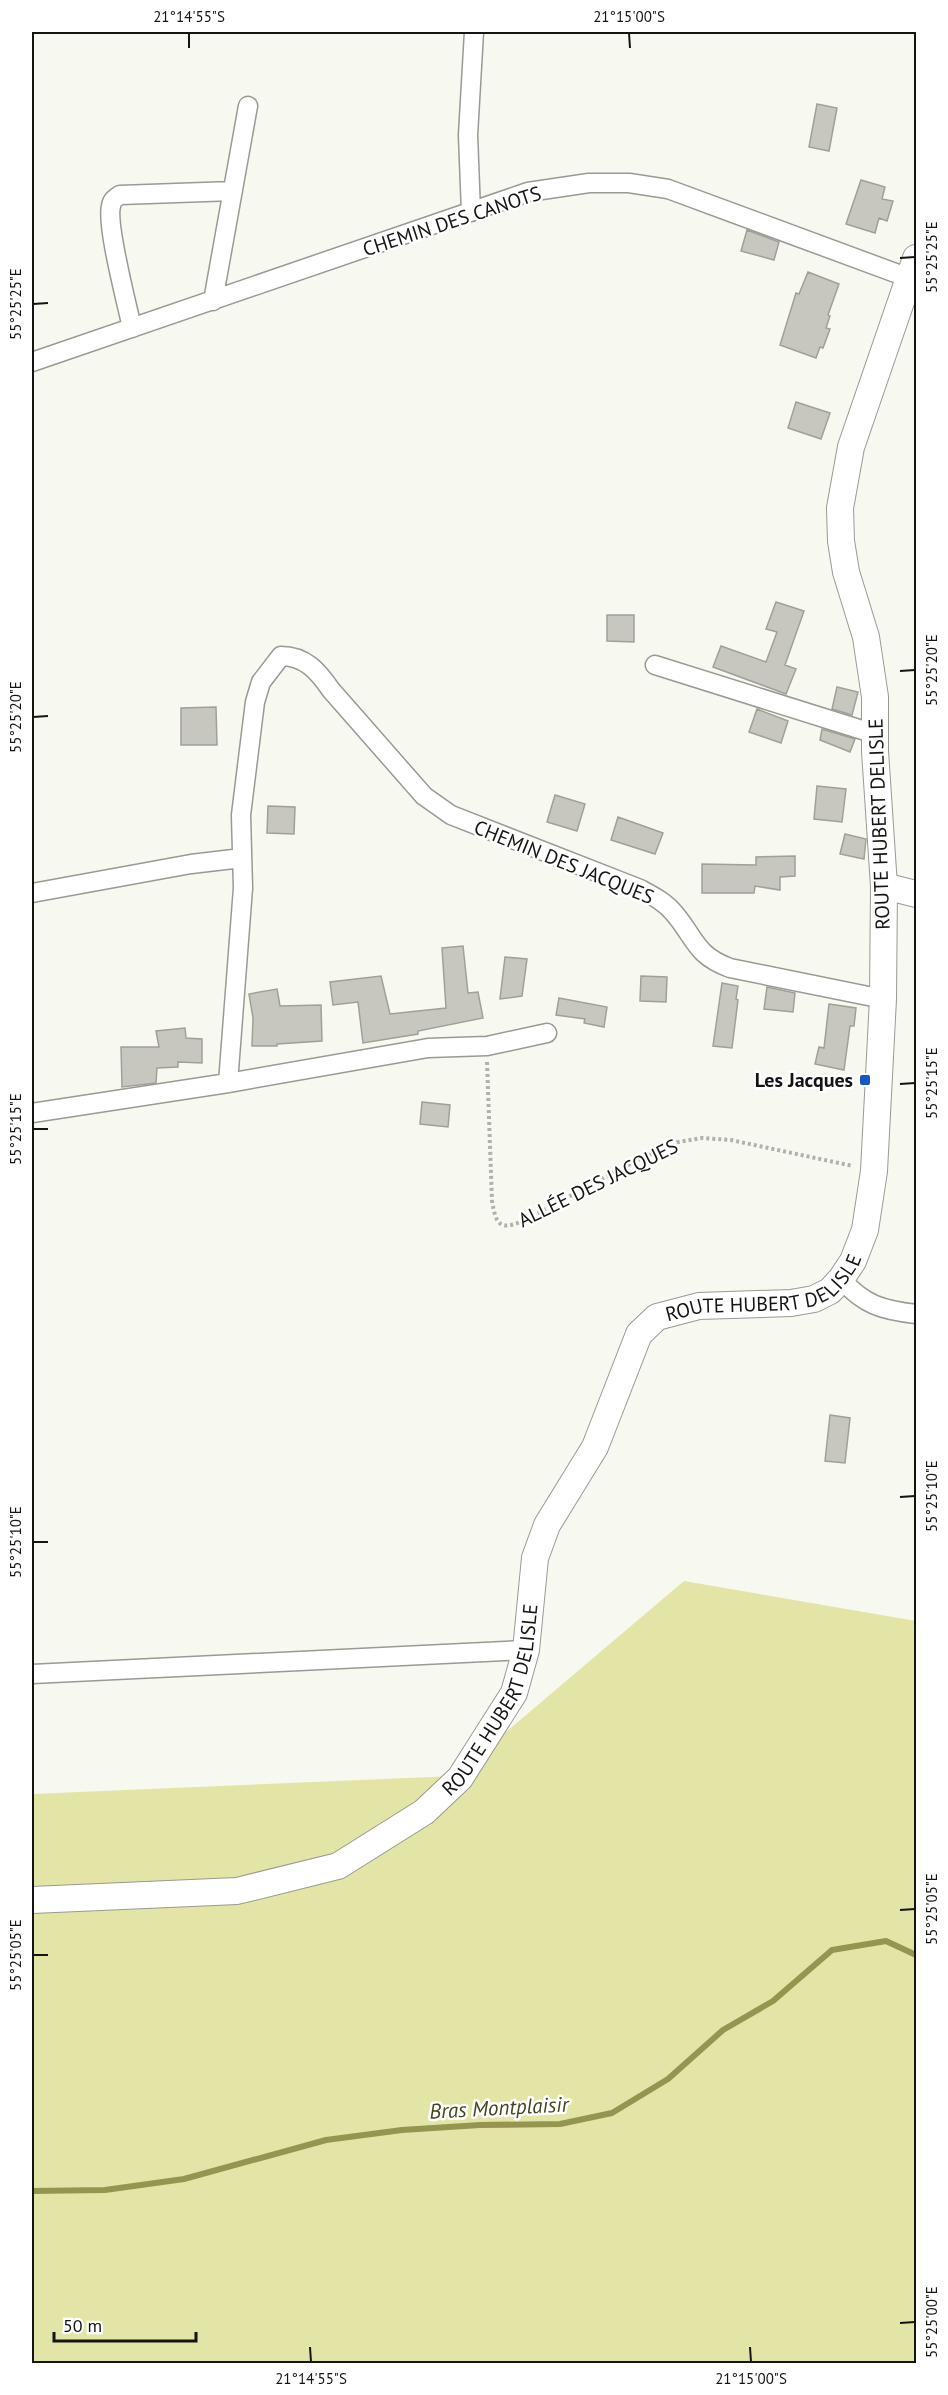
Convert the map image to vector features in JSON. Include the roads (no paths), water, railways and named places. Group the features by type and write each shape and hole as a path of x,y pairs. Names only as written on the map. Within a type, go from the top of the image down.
{"main road":[{"name":"ROUTE HUBERT DELISLE","path":"32,1900 237,1891 338,1866 424,1812 460,1778 514,1693 526,1650 535,1558 547,1524 595,1446 639,1334 657,1317 699,1306 791,1303 814,1299 830,1291 853,1261 865,1230 874,1170 883,999 884,886 875,697 866,637 846,572 841,541 840,508 851,447 913,268"},
{"path":"884,886 916,894"}],"street":[{"path":"471,212 468,135 474,32"},
{"path":"213,300 248,106"},
{"name":"CHEMIN DES CANOTS","path":"32,362 528,192 589,183 629,183 668,189 913,268"},
{"path":"132,328 113,235 110,208 113,200 120,195 233,191"},
{"name":"CHEMIN DES JACQUES","path":"242,858 241,815 255,702 261,682 281,656 293,656 319,673 331,690 424,796 451,815 659,898 675,914 700,950 713,962 730,969 883,999"},
{"path":"655,665 875,734"},
{"path":"32,893 191,864 242,858 243,888 228,1083"},
{"path":"32,1113 228,1083 428,1048 487,1046 547,1033"},
{"path":"841,1279 856,1295 877,1307 916,1314"},
{"path":"32,1674 526,1650"}],"waterway":[{"name":"Bras Montplaisir","path":"32,2191 105,2190 184,2179 326,2140 402,2130 480,2125 560,2124 612,2113 668,2079 723,2030 773,2001 832,1950 886,1941 916,1955"}],"place":[{"name":"Les Jacques","path":"865,1080"}]}
